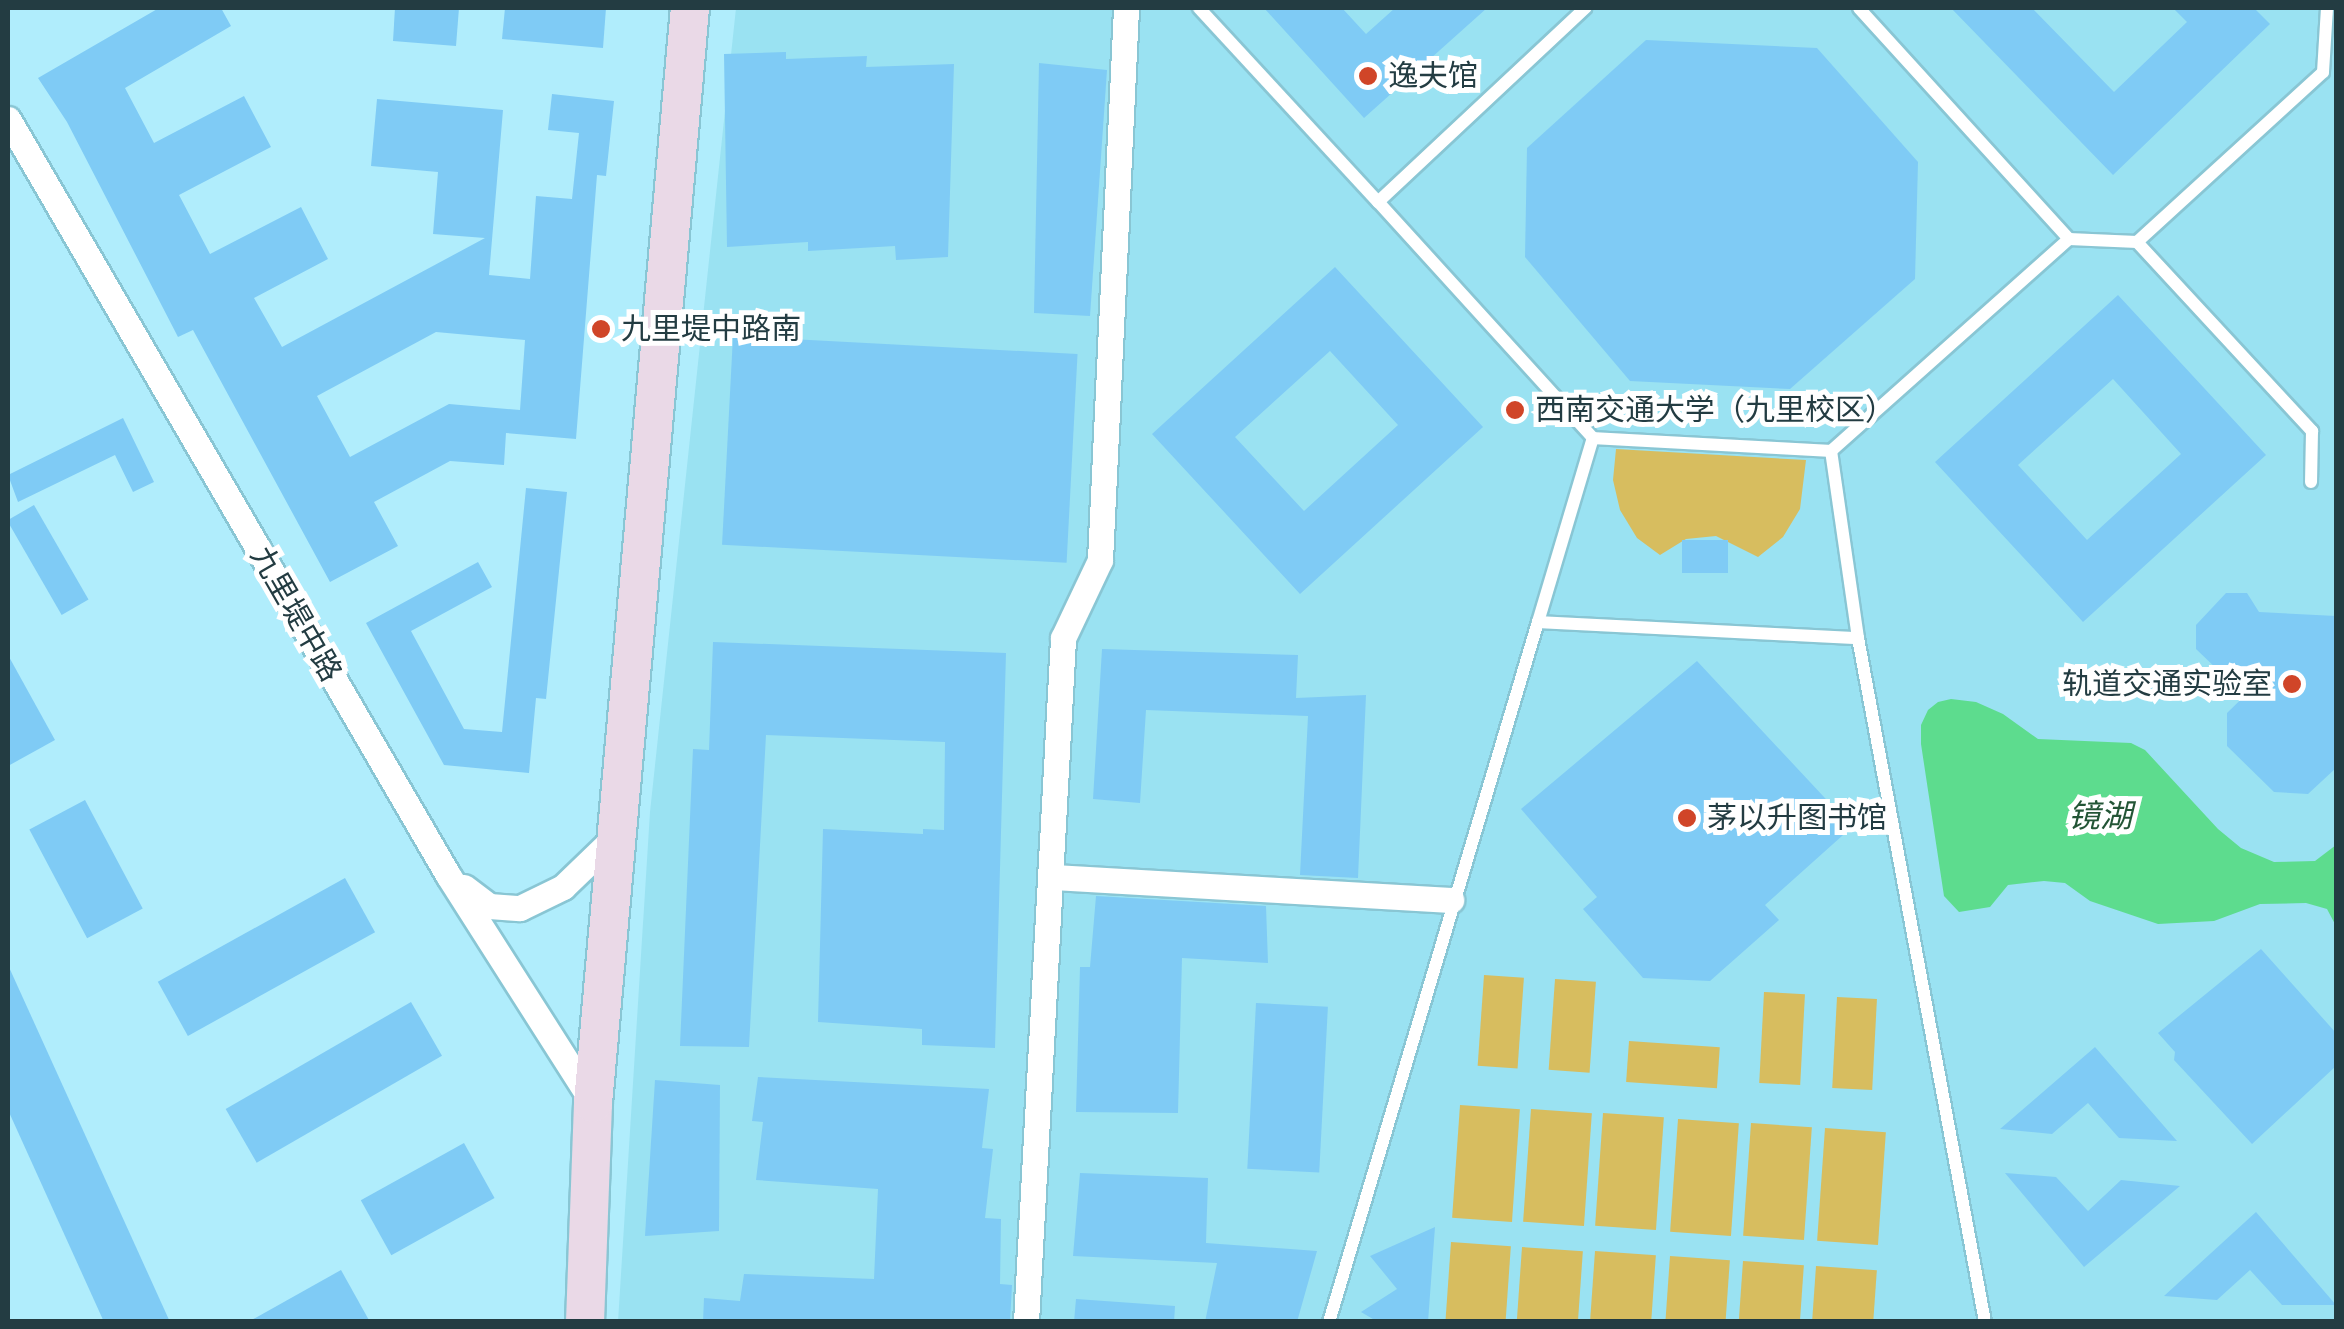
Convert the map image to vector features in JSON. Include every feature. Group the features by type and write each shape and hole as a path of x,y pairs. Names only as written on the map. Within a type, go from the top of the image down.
{"street":[{"path":"585,1322 593,1103 690,8"},
{"path":"1026,1322 1063,638 1100,560 1126,8"},
{"name":"九里堤中路","path":"8,119 448,874 593,1103"},
{"path":"448,874 489,906 520,908 563,887 615,837"},
{"path":"1053,877 1451,900"}],"lane":[{"path":"1200,8 1593,438 1831,450 2069,239 2137,242 2312,431 2310,482"},
{"path":"1378,202 1584,8"},
{"path":"1858,8 2069,239"},
{"path":"2137,242 2323,72 2327,8"},
{"path":"1329,1322 1451,900 1593,438"},
{"path":"1831,450 1858,638 1985,1322"},
{"path":"1538,622 1858,638"}],"shaded area":[{"name":"西南交通大学（九里校区）","path":"736,8 2336,8 2336,1321 618,1322 650,812"},
{"path":"1616,449 1806,460 1800,509 1783,537 1758,557 1716,536 1686,539 1660,555 1637,538 1620,510 1613,480"},
{"path":"1484,975 1524,978 1518,1069 1478,1066"},
{"path":"1555,979 1596,982 1590,1073 1549,1070"},
{"path":"1764,992 1805,994 1800,1085 1759,1083"},
{"path":"1837,997 1877,999 1872,1090 1832,1088"},
{"path":"1629,1041 1720,1047 1717,1088 1626,1082"},
{"path":"1460,1105 1520,1109 1512,1222 1452,1218"},
{"path":"1531,1109 1592,1113 1584,1226 1523,1222"},
{"path":"1603,1113 1664,1117 1656,1230 1595,1226"},
{"path":"1678,1119 1739,1123 1731,1236 1670,1232"},
{"path":"1751,1123 1812,1127 1804,1240 1743,1236"},
{"path":"1825,1128 1886,1132 1878,1245 1817,1241"},
{"path":"1451,1242 1511,1246 1506,1322 1445,1321"},
{"path":"1522,1247 1583,1251 1578,1322 1517,1321"},
{"path":"1595,1251 1656,1255 1651,1322 1590,1321"},
{"path":"1670,1256 1730,1260 1726,1322 1665,1321"},
{"path":"1743,1261 1804,1265 1800,1322 1739,1321"},
{"path":"1816,1266 1877,1270 1873,1322 1812,1321"}],"water":[{"name":"镜湖","path":"1951,699 1976,702 2003,714 2038,739 2131,743 2145,750 2218,829 2241,848 2274,862 2315,861 2336,845 2336,926 2327,909 2306,903 2260,904 2214,921 2158,924 2090,901 2065,883 2044,881 2008,885 1990,907 1959,912 1944,896 1921,744 1921,725 1928,710"}],"building":[{"path":"159,8 221,8 231,26 125,88 154,143 244,96 271,147 179,195 210,254 301,207 328,259 254,298 282,347 485,238 433,234 438,172 371,166 377,99 503,110 489,275 530,279 536,196 572,199 579,133 548,130 552,94 614,101 606,176 597,175 576,439 506,433 504,465 450,461 374,502 398,546 330,582 193,330 178,337 67,122 38,78","holes":["436,332 525,340 520,410 449,404 350,457 317,396"]},
{"path":"395,8 459,8 456,46 393,41"},
{"path":"505,8 606,8 603,48 502,39"},
{"name":"逸夫馆","path":"1264,8 1342,8 1366,34 1395,8 1487,8 1364,118"},
{"path":"1951,8 2032,8 2114,92 2187,22 2173,8 2254,8 2270,24 2113,175"},
{"path":"1646,40 1817,48 1918,162 1915,279 1790,389 1630,381 1525,257 1527,148"},
{"path":"786,52 786,59 867,56 866,67 954,64 948,257 896,260 895,246 808,251 808,242 727,247 724,54"},
{"path":"1039,63 1107,70 1090,316 1034,313"},
{"path":"1335,267 1483,427 1300,594 1152,434","holes":["1330,351 1398,425 1304,511 1235,437"]},
{"path":"2118,295 2266,455 2083,622 1935,462","holes":["2113,379 2181,454 2087,540 2018,465"]},
{"path":"733,336 1078,354 1067,563 722,545"},
{"path":"123,418 154,482 133,492 115,455 18,502 8,475"},
{"path":"526,488 567,492 546,699 536,698 529,773 444,765 366,623 478,562 492,587 411,631 464,729 502,732"},
{"path":"34,505 88,599 62,615 8,522"},
{"path":"1682,540 1728,540 1728,573 1682,573"},
{"name":"轨道交通实验室","path":"2226,593 2247,593 2259,612 2336,616 2336,768 2308,794 2274,792 2227,746 2227,713 2267,674 2219,671 2196,649 2196,625"},
{"path":"713,642 1006,653 995,1048 922,1045 922,1029 818,1022 823,829 923,834 923,829 944,830 945,742 766,735 749,1047 680,1046 693,749 709,750"},
{"path":"1102,649 1298,655 1296,698 1366,695 1358,878 1300,875 1308,716 1146,710 1140,803 1093,799"},
{"path":"8,655 55,740 8,766"},
{"name":"茅以升图书馆","path":"1697,661 1852,827 1765,905 1779,920 1710,981 1643,978 1583,909 1597,897 1521,809"},
{"path":"85,800 143,909 87,938 29,830"},
{"path":"345,878 375,932 188,1036 158,982"},
{"path":"1096,896 1266,906 1268,963 1182,958 1178,1113 1076,1112 1080,967 1090,967"},
{"path":"2261,949 2336,1033 2336,1066 2252,1144 2174,1060 2175,1052 2158,1033"},
{"path":"8,965 170,1322 104,1322 8,1110"},
{"path":"411,1002 442,1056 257,1163 226,1109"},
{"path":"1256,1003 1328,1007 1319,1173 1247,1169"},
{"path":"2095,1047 2177,1141 2119,1138 2088,1103 2052,1134 2000,1129"},
{"path":"758,1077 989,1089 982,1148 993,1149 985,1218 1001,1219 1000,1284 1012,1285 1010,1322 703,1322 704,1298 740,1301 744,1274 874,1279 878,1189 756,1180 763,1122 752,1121"},
{"path":"655,1080 720,1085 719,1231 645,1236"},
{"path":"464,1143 495,1198 391,1255 361,1200"},
{"path":"1080,1173 1208,1178 1206,1243 1317,1251 1297,1322 1205,1322 1217,1263 1073,1256"},
{"path":"2005,1173 2056,1177 2088,1211 2121,1180 2180,1186 2084,1267"},
{"path":"2256,1212 2336,1305 2282,1305 2250,1270 2217,1300 2164,1296"},
{"path":"1435,1227 1428,1322 1378,1322 1361,1312 1397,1289 1370,1256"},
{"path":"341,1270 370,1322 248,1322"},
{"path":"1076,1299 1175,1306 1174,1322 1074,1322"}],"place":[{"name":"逸夫馆","path":"1368,76"},
{"name":"九里堤中路南","path":"601,329"},
{"name":"西南交通大学（九里校区）","path":"1515,410"},
{"name":"轨道交通实验室","path":"2292,684"},
{"name":"茅以升图书馆","path":"1687,818"}]}
